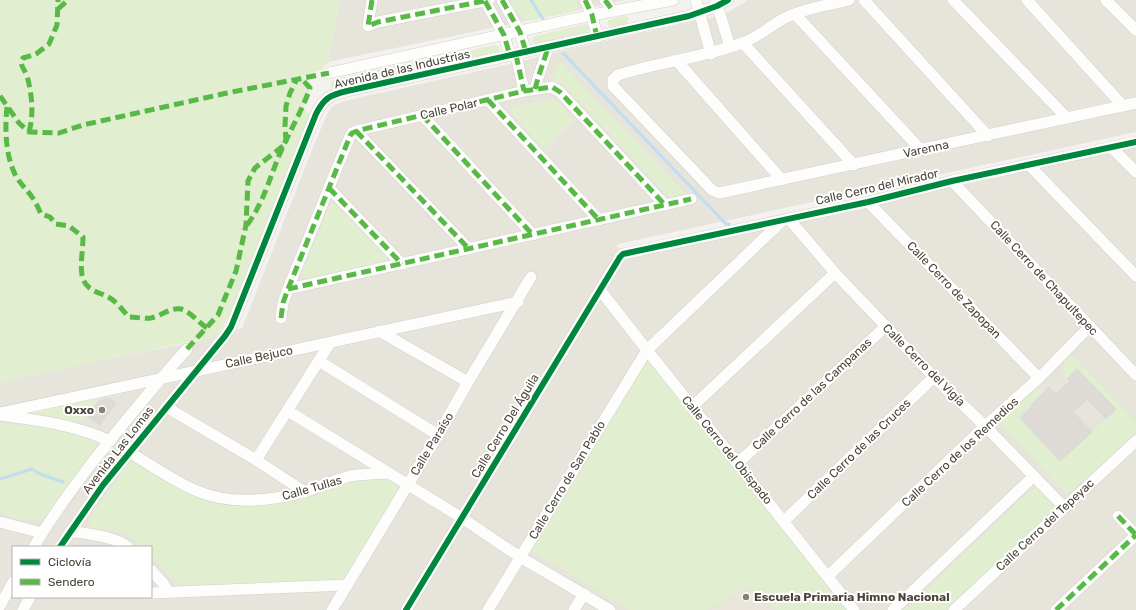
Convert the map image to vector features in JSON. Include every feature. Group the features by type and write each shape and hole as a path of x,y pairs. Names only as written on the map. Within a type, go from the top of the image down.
{"street":[{"path":"372,0 368,26 378,22 487,0 504,35 517,54"},
{"path":"502,0 520,32 517,54 524,92"},
{"path":"585,0 592,15 597,37"},
{"path":"604,0 613,11"},
{"name":"Avenida de las Industrias","path":"329,73 592,15 673,0"},
{"path":"696,0 711,54"},
{"name":"Avenida de las Industrias","path":"197,370 225,336 234,322 316,114 326,99 334,94 548,48 700,13 716,3 728,0"},
{"path":"676,60 711,54 743,43 795,14 849,0"},
{"path":"864,0 988,136"},
{"path":"953,0 1068,118"},
{"path":"1027,0 1123,106"},
{"path":"1106,0 1136,30"},
{"path":"716,3 730,47"},
{"path":"629,8 638,14 639,21 635,28"},
{"path":"795,14 921,150"},
{"path":"743,43 854,165"},
{"path":"536,89 548,48"},
{"path":"676,60 782,180"},
{"name":"Varenna","path":"676,60 618,75 613,80 613,86 706,185 717,193 1136,104"},
{"name":"Calle Polar","path":"356,131 536,89 552,87 560,92 665,205"},
{"path":"488,100 599,220"},
{"path":"422,115 533,235"},
{"path":"281,318 283,303 288,289 350,136 356,131 469,249"},
{"name":"Calle Cerro del Mirador","path":"623,254 868,202 952,181 1136,142"},
{"path":"1112,148 1136,172"},
{"path":"1029,165 1136,276"},
{"name":"Calle Cerro de Chapultepec","path":"952,181 1136,374"},
{"path":"329,188 402,264"},
{"path":"288,289 691,199"},
{"name":"Calle Cerro de Zapopan","path":"868,202 1039,378"},
{"name":"Calle Cerro del Vigía","path":"785,220 934,377 985,426 1064,507"},
{"name":"Calle Cerro de San Pablo","path":"488,610 647,350 785,220"},
{"name":"Calle Cerro Del Águila","path":"406,610 623,254"},
{"path":"693,406 835,273"},
{"name":"Calle Paraíso","path":"332,610 438,435 468,382 518,302 531,277"},
{"name":"Calle Cerro del Obispado","path":"600,290 854,610"},
{"name":"Calle Bejuco","path":"0,414 197,370 518,302"},
{"name":"Calle Cerro de las Campanas","path":"738,463 886,326"},
{"name":"Calle Cerro de los Remedios","path":"828,576 985,426 1039,378 1090,326"},
{"path":"378,331 468,382"},
{"path":"256,460 330,342"},
{"name":"Avenida Las Lomas","path":"35,546 75,486 110,441 187,349"},
{"path":"319,361 438,435"},
{"name":"Avenida Las Lomas","path":"61,546 103,485 197,370"},
{"name":"Calle Cerro de las Cruces","path":"784,521 934,377"},
{"path":"166,408 256,460 305,492"},
{"path":"288,411 462,518 520,557 610,610"},
{"path":"0,414 71,427 87,431 110,441"},
{"name":"Calle Cerro del Tepeyac","path":"954,610 1136,442"},
{"name":"Calle Tullas","path":"129,452 197,491 212,496 232,499 275,499 305,492 350,476 387,473"},
{"path":"893,610 1034,476"},
{"path":"1056,610 1136,535 1118,516"},
{"path":"0,522 42,533"},
{"path":"70,531 111,539 126,546"},
{"path":"152,571 163,583 168,592"},
{"path":"0,606 9,585"},
{"path":"152,593 347,585"},
{"path":"574,610 584,594"},
{"path":"23,610 29,598"}],"shaded area":[{"path":"340,0 626,0 328,62"},
{"path":"748,0 1136,0 1136,132 618,244 616,246 632,257 1136,147 1136,610 0,610 0,383 101,360 198,341 242,328 312,150 328,112 333,106 344,101 723,15"},
{"name":"Escuela Primaria Himno Nacional","path":"752,585 775,610 707,610"}],"green space":[{"path":"0,0 340,0 328,62 322,69 303,76 311,87 304,108 310,114 310,117 230,314 217,336 0,383"},
{"path":"510,0 576,0 579,7 576,11 529,21 520,16"},
{"path":"624,16 629,18 627,24 613,27 607,24 609,20"},
{"path":"585,24 590,27 587,32 538,44 535,44 532,41 535,36"},
{"path":"495,45 499,46 500,48 498,52 333,89 330,86 331,82 335,79"},
{"path":"559,59 687,195 671,199 562,84 552,79"},
{"path":"550,99 556,101 575,120 544,149 510,113 513,106"},
{"path":"337,203 387,256 386,262 307,281 302,273 330,204"},
{"path":"649,354 851,610 775,610 752,585 707,610 629,610 529,549"},
{"path":"1072,355 1136,422 1136,432 1070,493 1066,494 1002,426 1002,421 1036,389 1046,389 1018,417 1061,461 1116,410 1077,369 1067,378 1062,375 1064,362"},
{"path":"100,397 81,422 33,413 34,411"},
{"path":"0,424 51,428 76,434 99,442 46,517 41,520 23,520 0,513"},
{"path":"135,459 188,489 254,504 293,501 317,495 352,481 388,479 394,482 398,487 397,492 349,574 344,579 339,581 183,586 178,584 152,558 152,546 139,546 120,532 113,530 97,530 90,527 88,519 129,463"},
{"path":"1037,485 1057,507 948,610 904,610"}],"building":[{"path":"1077,369 1116,409 1106,419 1087,399 1073,412 1092,432 1060,461 1020,418 1032,407 1031,405 1049,387 1056,394 1070,381 1067,379"},
{"name":"Oxxo","path":"109,398 116,403 100,425 88,417 99,401"}],"waterway":[{"path":"531,0 543,19"},
{"path":"563,53 726,224 729,224"},
{"path":"0,479 32,469 40,474 63,482"}],"marked path":[{"path":"29,132 32,118 31,97 27,76 21,61 23,58 36,54 49,44 57,25 58,0"},
{"path":"58,9 68,0"},
{"path":"372,0 368,26 378,22 489,0"},
{"path":"502,0 520,32 526,52"},
{"path":"585,0 592,15 597,37"},
{"path":"605,0 613,11"},
{"path":"485,1 504,35 510,56"},
{"path":"535,89 548,48"},
{"path":"516,55 524,91"},
{"path":"0,96 19,123 29,132 59,133 83,125 227,93 329,73"},
{"path":"247,225 261,201 278,158 310,88 301,78"},
{"path":"187,349 218,315 236,271 246,225 248,181 255,168 283,146 286,141 286,106 290,93 297,79"},
{"path":"281,318 283,303 288,289 350,136 352,133 360,130 524,91 552,87 560,92 665,205"},
{"path":"488,100 599,220"},
{"path":"7,107 6,140 14,172 36,203 41,214 50,217 56,224 69,226 83,237 81,270 84,281 87,285 118,304 129,317 151,318 170,310 181,309 207,328"},
{"path":"422,115 533,235"},
{"path":"356,131 469,249"},
{"path":"329,188 402,264"},
{"path":"288,289 691,199"},
{"path":"1118,516 1136,535"},
{"path":"1056,610 1136,535"}],"cycle path":[{"path":"61,546 103,485 231,327 316,114 328,98 347,91 689,16 717,6 728,0"},
{"path":"406,610 623,254 868,202 952,181 1136,142"}],"place":[{"name":"Oxxo","path":"102,410"},
{"name":"Escuela Primaria Himno Nacional","path":"746,597"}]}
